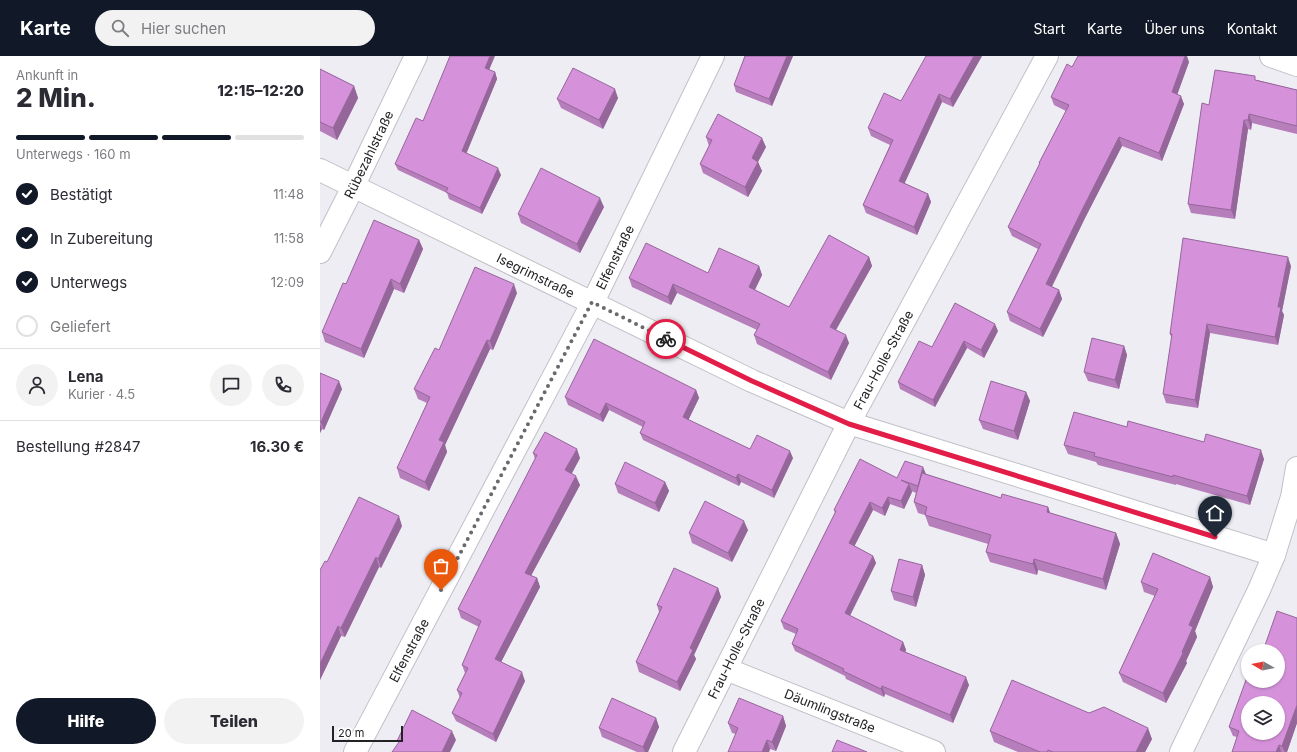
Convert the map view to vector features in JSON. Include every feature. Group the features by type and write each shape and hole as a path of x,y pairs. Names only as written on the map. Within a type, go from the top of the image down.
{"street":[{"name":"Rübezahlstraße","path":"320,252 416,56"},
{"name":"Elfenstraße","path":"355,752 592,302 713,56"},
{"name":"Frau-Holle-Straße","path":"684,752 849,424 1046,56"},
{"path":"1271,56 1297,65"},
{"name":"Isegrimstraße","path":"320,170 752,381 849,424 1274,555"},
{"path":"1182,752 1255,599 1274,555 1292,497 1297,468"},
{"name":"Däumlingstraße","path":"726,669 934,752"}],"building":[{"path":"450,56 490,56 485,68 495,72 462,151 498,168 480,208 446,192 448,188 395,164 416,118 423,121"},
{"path":"745,56 787,56 769,99 734,85"},
{"path":"926,56 974,56 950,99 939,94 899,181 928,194 914,227 863,205 893,140 868,128 884,93 901,101"},
{"path":"1078,56 1185,56 1172,92 1181,96 1159,153 1119,137 1046,284 1059,290 1040,329 1007,312 1041,244 1008,227 1069,105 1051,97 1067,64 1072,67"},
{"path":"573,68 615,89 599,120 557,99"},
{"path":"320,69 354,86 333,128 320,122"},
{"path":"1215,70 1255,76 1255,80 1297,90 1297,126 1249,114 1248,120 1244,120 1231,210 1188,204 1202,103 1209,105"},
{"path":"718,114 762,138 752,158 758,162 745,187 700,164 712,140 706,137"},
{"path":"541,168 600,198 577,244 518,214"},
{"path":"374,220 419,240 400,284 391,279 361,349 322,332 343,283 346,284"},
{"path":"829,235 869,257 830,327 846,335 828,372 754,335 760,324 673,284 668,297 629,278 646,243 708,273 719,248 759,266 749,287 789,307"},
{"path":"1183,238 1288,257 1278,307 1281,307 1275,337 1207,324 1195,400 1163,394 1172,334 1170,334"},
{"path":"475,267 514,284 490,341 487,340 439,440 444,442 425,482 397,468 430,397 414,389 435,348 439,350"},
{"path":"955,303 995,324 981,350 964,341 933,400 898,382 919,341 932,347"},
{"path":"1092,338 1124,346 1115,380 1084,372"},
{"path":"594,339 696,390 683,417 750,449 757,435 790,451 772,490 738,474 736,478 640,433 645,422 606,403 600,415 565,397"},
{"path":"320,373 339,381 321,422 320,422"},
{"path":"991,381 1026,392 1014,431 979,420"},
{"path":"1074,412 1127,427 1128,421 1204,442 1206,434 1261,450 1247,496 1173,475 1173,477 1094,456 1095,453 1064,445"},
{"path":"545,432 577,449 565,470 576,476 525,573 537,578 495,659 522,672 493,734 452,713 462,693 457,690 468,668 462,665 481,621 458,609 537,455 533,453"},
{"path":"860,459 897,478 905,461 923,467 918,486 901,480 909,484 901,501 888,497 882,508 870,502 849,543 873,556 845,613 903,642 900,650 966,677 950,715 882,686 881,689 792,644 798,629 781,621 836,511 834,510"},
{"path":"625,462 665,482 655,503 615,484"},
{"path":"922,473 1001,498 1002,494 1048,507 1047,512 1116,533 1103,579 1034,559 1033,564 986,552 991,535 925,515 927,507 914,502"},
{"path":"359,497 399,516 378,559 376,557 341,628 338,626 320,664 320,570 325,561 327,562"},
{"path":"705,501 744,521 728,553 689,533"},
{"path":"1153,553 1210,577 1189,625 1193,627 1182,652 1183,653 1163,693 1119,673 1158,589 1141,582"},
{"path":"899,559 922,565 913,597 891,591"},
{"path":"674,568 718,588 690,648 693,650 677,682 636,662 662,607 657,605"},
{"path":"1277,611 1297,618 1297,705 1285,738 1285,696 1241,696 1241,740 1284,740 1282,746 1279,745 1276,752 1232,752 1239,731 1229,727 1243,688 1285,688 1285,644 1265,644"},
{"path":"1012,680 1089,713 1104,707 1148,728 1136,752 1053,752 1048,750 1047,752 1040,752 990,731"},
{"path":"612,698 656,718 643,747 599,728"},
{"path":"739,698 783,716 772,742 767,740 762,752 728,752 738,728 728,723"},
{"path":"412,710 452,731 442,752 392,752 399,742 397,741"},
{"path":"837,740 867,752 832,752"}],"way so far":[{"path":"441,590 592,302 666,339"}],"route":[{"path":"666,339 752,381 849,424 1215,537"}]}
